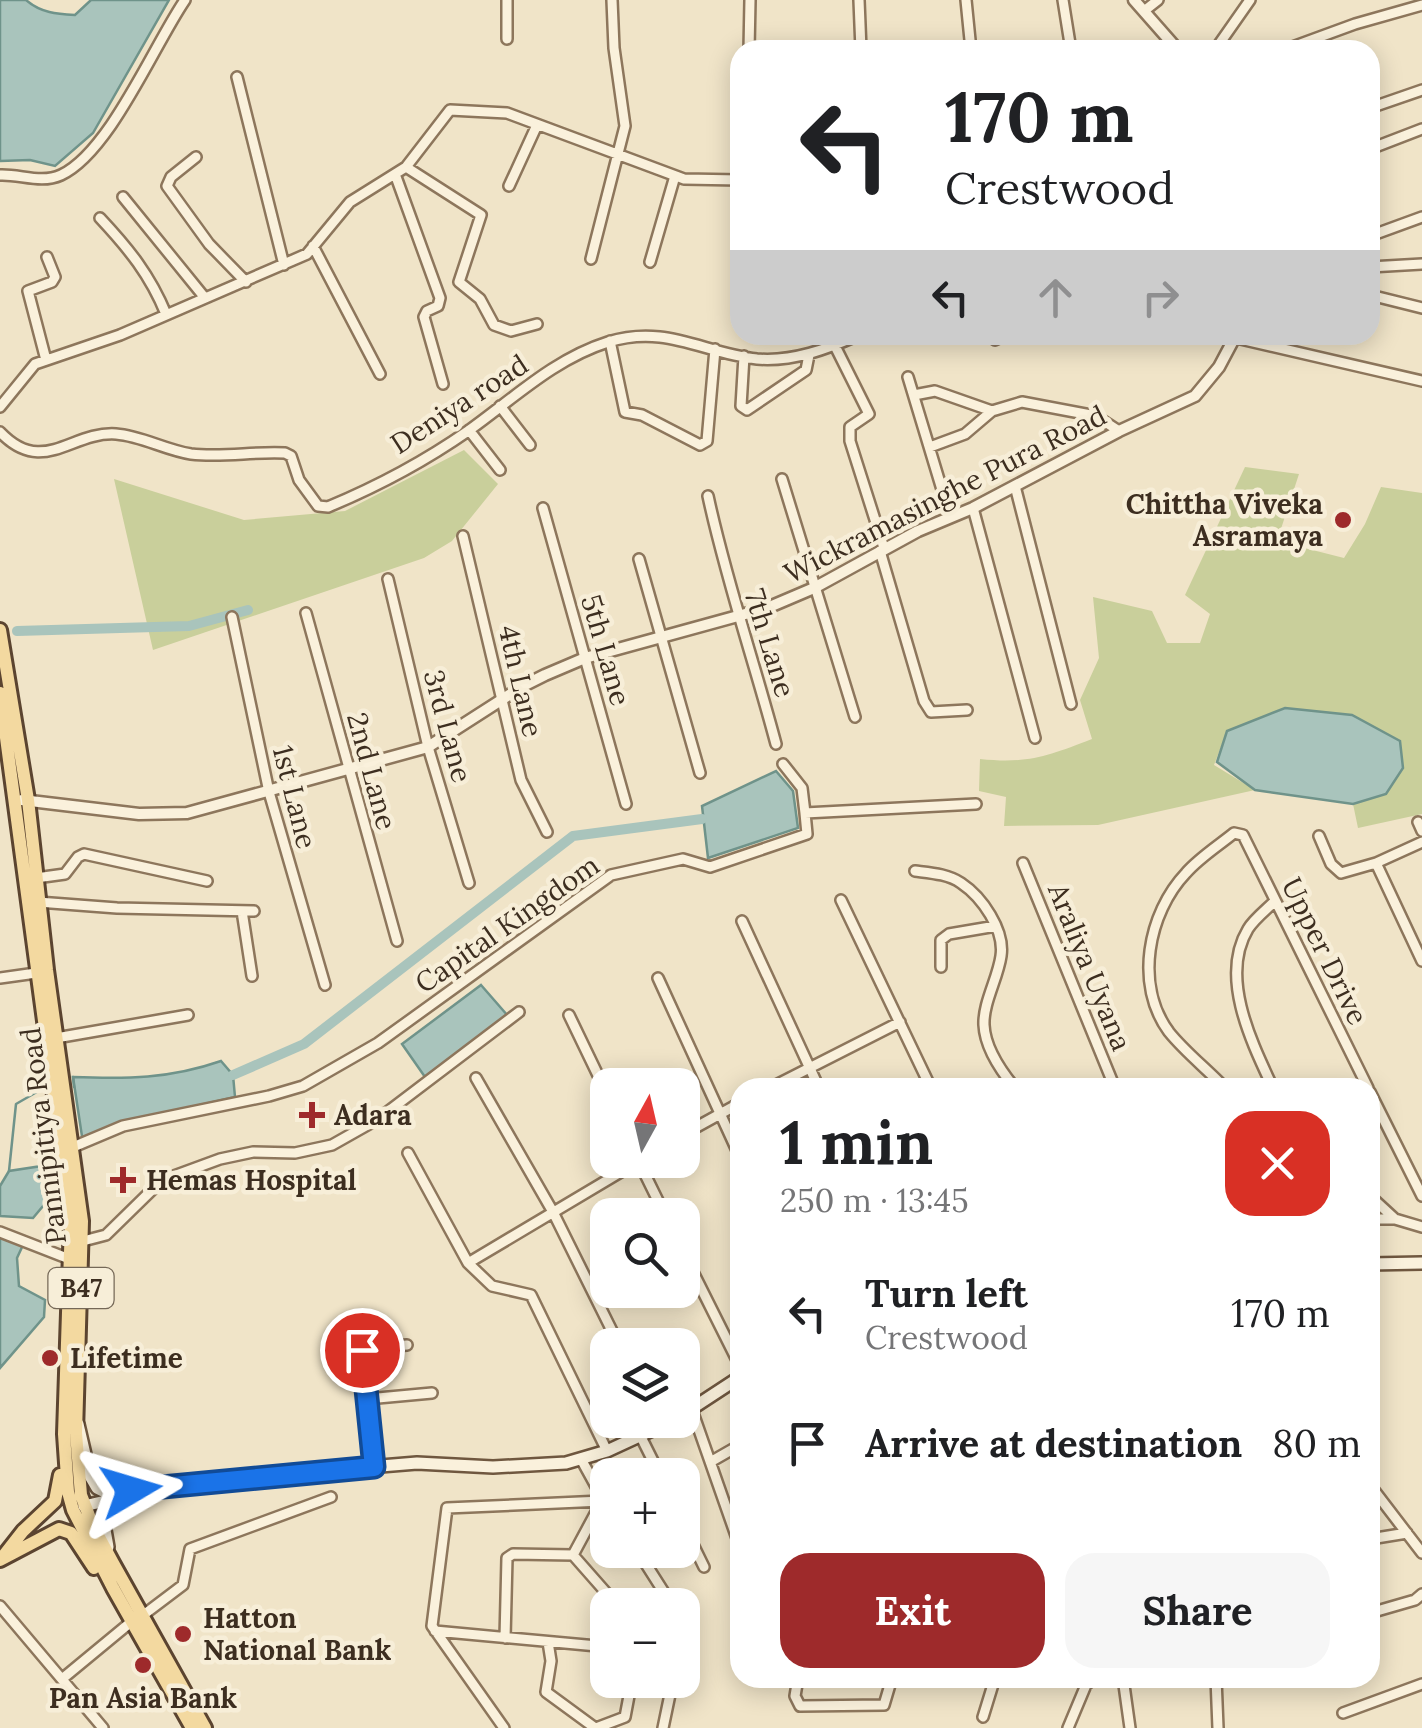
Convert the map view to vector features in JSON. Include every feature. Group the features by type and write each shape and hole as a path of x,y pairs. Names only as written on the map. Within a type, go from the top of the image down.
{"main road":[{"name":"Pannipitiya Road","path":"0,630 22,800 36,974 83,1242 76,1415 78,1508 113,1588 137,1619 205,1728"},
{"name":"Pannipitiya Road","path":"0,693 5,747 22,800 36,878 68,1150 72,1260 64,1444 68,1492 112,1563 192,1728"},
{"path":"1380,1264 1422,1263"},
{"path":"700,1403 730,1384"},
{"path":"76,1415 90,1476 97,1488 110,1492 417,1463 494,1467 566,1463 642,1438"},
{"path":"0,1560 23,1530 55,1501 64,1444"},
{"path":"0,1560 33,1534 78,1508 152,1489"},
{"path":"112,1563 102,1514 152,1489"},
{"path":"0,1560 50,1531 66,1529 113,1588"}],"street":[{"path":"0,174 38,179 60,175 78,162 104,135 185,0"},
{"path":"507,39 508,0"},
{"path":"591,259 625,126 612,0"},
{"path":"749,40 750,0"},
{"path":"859,0 861,40"},
{"path":"966,0 970,40"},
{"path":"1063,0 1069,40"},
{"path":"1134,0 1169,40"},
{"path":"1144,11 1158,0"},
{"path":"1222,40 1250,0"},
{"path":"1312,40 1422,5"},
{"path":"237,77 284,265"},
{"path":"1380,105 1422,90"},
{"path":"0,408 36,364 246,282 306,254 350,202 406,167 450,110 507,112 675,176 730,180"},
{"path":"509,186 537,125"},
{"path":"1380,146 1422,129"},
{"path":"196,157 171,177 167,186 209,244 246,282"},
{"path":"406,167 481,215 459,282 480,299 494,325 512,331 537,324"},
{"path":"395,174 440,298 438,306 426,311 424,318 443,384"},
{"path":"650,262 675,176"},
{"path":"123,197 205,298"},
{"path":"1380,232 1422,216"},
{"path":"100,218 138,257 166,314"},
{"path":"313,246 380,374"},
{"path":"46,360 28,291 56,277 47,257"},
{"path":"1380,267 1422,264"},
{"path":"1380,298 1422,308"},
{"name":"Deniya road","path":"0,432 24,449 45,454 110,434 132,436 192,454 285,453 291,456 307,494 318,506 328,507 436,452 560,364 610,341 642,335 667,336 771,359 809,355 835,346"},
{"path":"610,341 625,412 642,415 700,444 706,440 709,426 715,349"},
{"name":"Wickramasinghe Pura Road","path":"22,800 163,816 188,813 428,747 523,686 585,658 767,608 814,588 882,550 1201,392 1230,345"},
{"path":"1273,345 1422,381"},
{"path":"835,346 870,414 850,427 850,441 924,701 931,712 967,710"},
{"path":"744,356 741,406 747,410 806,370 809,355"},
{"path":"908,377 950,516"},
{"path":"914,395 935,391 992,411"},
{"path":"930,447 964,434 992,411 1022,402 1096,416 1119,431"},
{"path":"500,406 530,445"},
{"path":"470,430 500,470"},
{"path":"782,478 854,717"},
{"path":"1015,486 1070,704"},
{"name":"7th Lane","path":"708,496 737,614 776,744"},
{"name":"5th Lane","path":"543,508 626,804"},
{"path":"973,508 1035,738"},
{"name":"4th Lane","path":"464,536 521,780 548,832"},
{"path":"639,559 700,773"},
{"name":"3rd Lane","path":"388,579 428,747 469,883"},
{"name":"2nd Lane","path":"306,612 397,940"},
{"name":"1st Lane","path":"232,617 269,792 325,985"},
{"path":"783,764 802,788 806,812 976,804"},
{"name":"Capital Kingdom","path":"68,1150 123,1126 303,1086 378,1043 610,874 683,859 710,868 807,834 806,812"},
{"name":"Upper Drive","path":"1214,1078 1168,1030 1153,994 1148,954 1163,906 1185,873 1234,834 1243,835 1363,1078"},
{"path":"1318,836 1330,864 1341,873 1376,863 1422,842"},
{"path":"36,878 65,874 84,854 206,880"},
{"name":"Araliya Uyana","path":"1023,863 1111,1078"},
{"path":"1376,863 1422,961"},
{"path":"915,871 939,874 960,883 983,905 996,926 1001,958 983,1023 996,1061 1008,1078"},
{"path":"842,900 926,1078"},
{"path":"1269,1078 1247,1023 1236,975 1238,952 1248,928 1275,901"},
{"path":"38,902 254,911"},
{"path":"242,912 252,976"},
{"path":"742,921 814,1078"},
{"path":"941,967 942,940 949,934 996,926"},
{"path":"0,978 36,974"},
{"path":"658,978 730,1137"},
{"path":"83,1242 106,1235 170,1177 253,1152 294,1153 332,1145 378,1119 519,1012"},
{"path":"56,1038 188,1015"},
{"path":"569,1015 595,1068"},
{"path":"790,1078 900,1022"},
{"path":"476,1078 553,1212 611,1328"},
{"path":"700,1124 730,1108"},
{"name":"Upper Drive","path":"1380,1112 1422,1196"},
{"path":"408,1153 468,1262 492,1286 531,1296 607,1452"},
{"path":"468,1262 609,1178"},
{"path":"1380,1205 1396,1219"},
{"path":"1380,1220 1421,1225"},
{"path":"0,1232 72,1260"},
{"path":"700,1286 730,1346"},
{"path":"374,1467 362,1350 407,1345"},
{"path":"367,1399 432,1393"},
{"path":"700,1437 730,1516"},
{"path":"642,1438 652,1458"},
{"path":"712,1461 730,1451"},
{"path":"581,1459 590,1476"},
{"path":"62,1679 183,1584 190,1549 332,1497"},
{"path":"1380,1498 1422,1553"},
{"path":"504,1728 432,1626 448,1508 590,1504"},
{"path":"572,1556 590,1528"},
{"path":"1380,1537 1407,1533"},
{"path":"506,1638 507,1558 513,1554 572,1556 601,1588"},
{"path":"700,1558 704,1566"},
{"path":"1380,1611 1422,1594"},
{"path":"0,1606 103,1728"},
{"path":"435,1630 590,1646"},
{"path":"548,1642 551,1661 546,1692 595,1728 625,1717 629,1698"},
{"path":"1343,1713 1422,1684"},
{"path":"796,1688 800,1706 884,1705 889,1688"},
{"path":"984,1717 992,1688"},
{"path":"1068,1728 1085,1688"},
{"path":"1125,1688 1130,1728"},
{"path":"1216,1688 1218,1728"},
{"path":"664,1728 670,1698"}],"green space":[{"path":"464,450 498,484 452,541 424,558 153,650 114,479 244,520 345,511"},
{"path":"1245,467 1299,474 1277,541 1344,558 1381,487 1422,493 1422,814 1358,828 1353,804 1386,794 1227,731 1214,765 1255,790 1098,825 1004,826 1006,797 979,791 980,759 1038,757 1092,739 1080,700 1099,658 1093,597 1152,611 1167,643 1200,643 1210,614 1185,595"}],"water":[{"path":"0,0 26,0 43,10 75,15 91,0 169,0 93,133 55,166 30,160 0,161"},
{"path":"1285,708 1352,715 1400,741 1403,768 1386,794 1353,804 1255,790 1217,762 1227,731"},
{"path":"776,771 793,791 798,828 708,858 702,806"},
{"path":"481,985 508,1016 425,1077 402,1044"},
{"path":"221,1061 233,1075 235,1097 126,1122 83,1143 73,1077 148,1077"},
{"path":"55,1164 58,1188 33,1218 0,1216 0,1186 9,1171"},
{"path":"0,1237 23,1245 17,1258 19,1286 45,1300 44,1317 0,1368"}],"waterway":[{"path":"17,631 189,626 248,610"},
{"path":"233,1075 304,1044 573,836 702,819"},
{"path":"73,1077 74,1087"},
{"path":"9,1171 16,1104 42,1089"}],"place":[{"name":"Chittha Viveka Asramaya","path":"1343,520"},
{"name":"Adara","path":"312,1115"},
{"name":"Hemas Hospital","path":"123,1180"},
{"name":"Lifetime","path":"50,1358"},
{"name":"Hatton National Bank","path":"183,1634"},
{"name":"Pan Asia Bank","path":"143,1665"}],"route":[{"path":"131,1490 374,1467 362,1350"}]}
